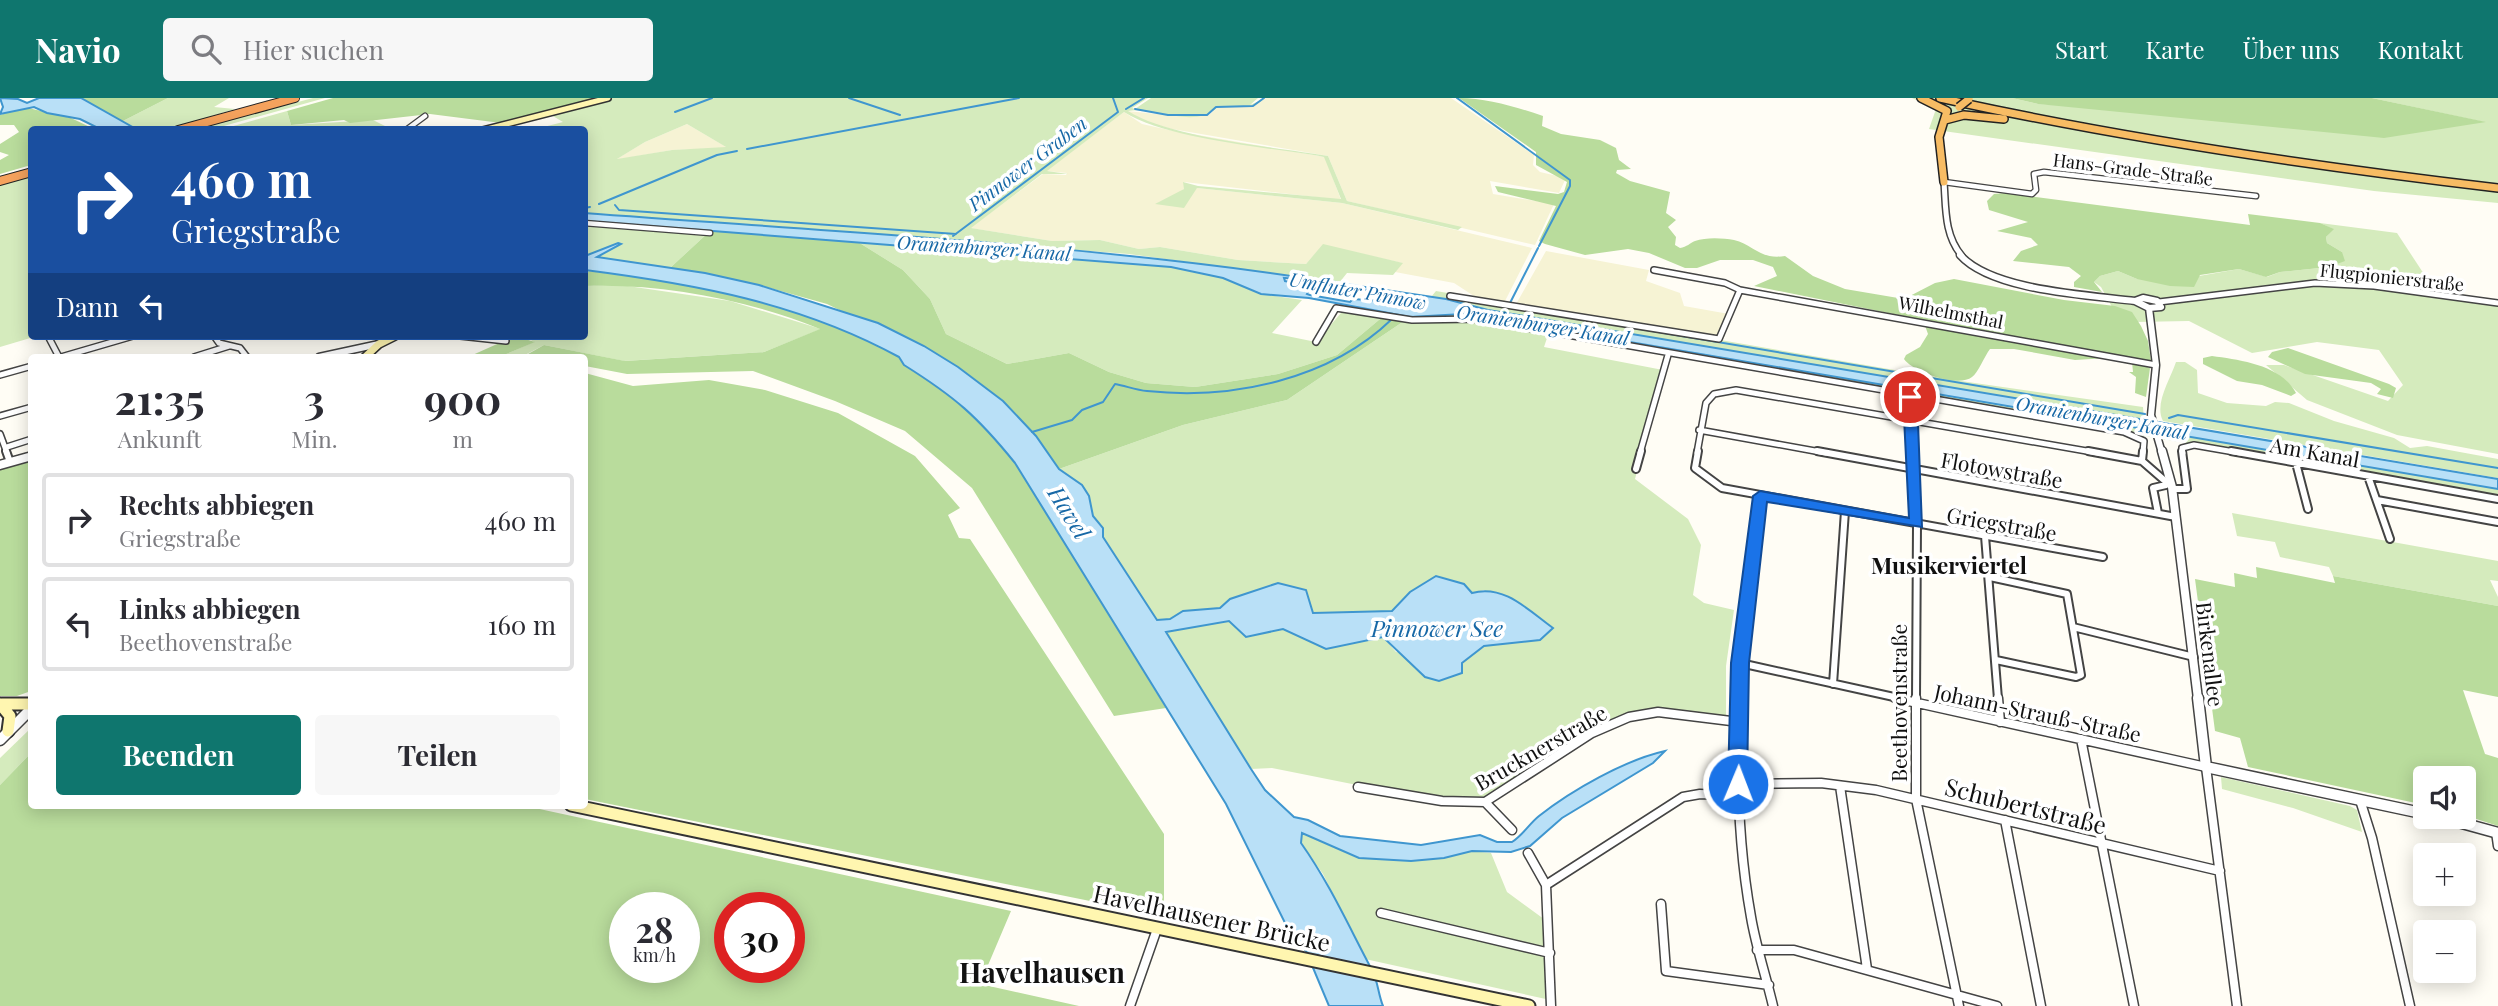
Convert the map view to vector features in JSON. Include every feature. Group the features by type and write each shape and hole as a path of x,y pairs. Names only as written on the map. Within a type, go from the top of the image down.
{"highway":[{"path":"193,126 295,98"},
{"path":"204,126 306,98"},
{"path":"1921,98 1945,109 1945,120 1939,137 1944,182"},
{"path":"1940,98 2107,133"},
{"path":"1948,98 2090,128 2222,151 2498,187"},
{"path":"1945,120 1969,98"},
{"path":"1945,120 1957,116 1980,116 2107,133 2255,158 2498,187"},
{"path":"0,179 28,172"}],"main road":[{"path":"499,126 608,98"},
{"path":"368,354 387,340"},
{"path":"0,704 28,706"},
{"path":"0,704 10,712 12,722 8,731"},
{"name":"Havelhausener Brücke","path":"588,809 1529,1006"}],"street":[{"path":"411,126 425,116"},
{"name":"Hans-Grade-Straße","path":"1944,182 2032,194 2036,190 2034,174 2044,172 2256,196"},
{"path":"1944,182 1952,244 1974,265 2028,285 2135,302 2149,309 2161,307 2159,302 2143,298 2135,302"},
{"path":"588,223 710,233"},
{"name":"Wilhelmsthal","path":"1654,270 1725,283 1740,290 2156,365"},
{"name":"Flugpionierstraße","path":"2159,302 2325,283 2498,303"},
{"path":"1450,296 1719,339 1740,290"},
{"path":"1316,342 1336,307 1412,320 1476,319 1668,355 2124,432 2144,441 2142,461"},
{"name":"Birkenallee","path":"2149,309 2156,365 2151,418 2176,517 2237,1006"},
{"path":"70,354 119,340"},
{"path":"217,340 219,343 240,348 245,354"},
{"path":"497,340 506,341"},
{"path":"333,354 379,344"},
{"path":"204,354 231,346"},
{"path":"1636,469 1668,355"},
{"path":"0,375 28,367"},
{"path":"1699,430 1709,398 1720,392 1736,390 2142,461 2170,487"},
{"name":"Beethovenstraße","path":"1910,397 1917,524 1916,799 1959,1006"},
{"path":"0,416 28,408"},
{"name":"Griegstraße","path":"1699,430 1695,468 1722,488 2103,557"},
{"name":"Flotowstraße","path":"1699,430 2176,517"},
{"path":"0,434 7,447 10,462"},
{"path":"7,447 28,440"},
{"name":"Am Kanal","path":"2170,487 2187,489 2182,449 2186,445 2498,499"},
{"path":"0,465 28,457"},
{"path":"2296,463 2308,509"},
{"path":"2368,476 2390,539"},
{"path":"2158,513 2153,488 2170,487"},
{"path":"1760,496 1740,663 1737,796 1745,877 1757,950 1773,1006"},
{"path":"2377,500 2498,522"},
{"path":"1833,684 1845,511"},
{"path":"1985,537 2000,722"},
{"path":"1990,577 2067,594 2081,675 2076,677 1996,660"},
{"path":"2073,627 2194,657"},
{"name":"Johann-Strauß-Straße","path":"1740,663 2206,767"},
{"path":"0,740 28,710"},
{"name":"Brucknerstraße","path":"1358,787 1441,802 1485,802 1583,738 1629,718 1658,712 1739,722"},
{"path":"2081,739 2134,1006"},
{"path":"2206,767 2413,811"},
{"name":"Schubertstraße","path":"1738,784 1821,783 1916,799 2220,871"},
{"path":"1840,786 1867,969"},
{"path":"1546,885 1683,797 1700,793 1737,796"},
{"path":"2360,800 2372,838 2411,1006"},
{"path":"1485,802 1512,830"},
{"path":"2005,820 2041,1006"},
{"path":"2476,827 2497,833 2498,846"},
{"path":"1528,853 1546,885 1551,1006"},
{"path":"1661,904 1666,971 1769,985"},
{"path":"1381,913 1550,953"},
{"path":"1130,1006 1157,928"},
{"path":"1757,950 1794,950 1997,1006"}],"shaded area":[{"path":"1266,98 1451,98 1534,155 1533,165 1540,172 1566,178 1559,193 1490,181 1493,194 1554,204 1535,245 1347,201 1328,156 1172,129 1146,122 1127,111 1209,115 1218,107 1252,107"},
{"path":"1124,112 1142,124 1325,157 1341,200 1184,182 1184,189 1179,193 1156,204 1197,188 1342,203 1532,248 1504,303 1477,298 1454,283 1395,272 1402,263 1323,245 1306,264 1238,260 1160,247 1139,249 1100,240 1052,241 970,228 1043,174 1066,175 1067,173 1046,171"},
{"path":"687,124 728,148 672,150 615,160 645,142"},
{"path":"1546,251 1649,270 1646,281 1680,293 1684,306 1729,314 1724,338 1515,306"}],"green space":[{"path":"81,98 168,98 121,122"},
{"path":"168,98 229,98 214,107 235,109 178,126 132,126 121,122"},
{"path":"313,98 325,98 224,126 208,126"},
{"path":"333,98 602,98 501,123 430,114 350,123 344,120 291,125 287,111"},
{"path":"602,98 1148,98 1132,108 1135,109 1151,98 1258,98 1250,105 1266,98 1252,107 1218,107 1197,117 1128,111 1146,120 1196,135 1328,156 1347,201 1462,227 1458,230 1342,203 1197,188 1184,208 1155,204 1184,189 1183,182 1198,186 1341,199 1324,157 1193,136 1143,122 1124,112 1047,171 1068,174 1042,174 971,228 1052,241 1100,240 1139,249 1160,247 1238,260 1306,264 1323,244 1403,263 1393,275 1347,273 1339,283 1129,254 588,213 588,126 548,126 563,122 546,112","holes":["687,124 726,147 672,150 617,159 645,142"]},
{"path":"1459,98 1512,106 1543,116 1542,126 1561,134 1600,140 1616,148 1619,160 1631,169 1617,170 1616,173 1630,181 1670,192 1666,213 1676,220 1668,227 1676,237 1675,245 1680,248 1704,239 1734,240 1762,254 1785,256 1813,276 1845,289 1904,299 1935,283 1954,279 2064,300 2115,306 2132,312 2148,341 2151,361 2124,357 2075,360 2014,349 1990,349 1972,377 1957,381 1947,380 1916,369 1904,359 1920,347 1928,334 1923,320 1754,286 1777,276 1773,267 1753,260 1720,260 1697,268 1685,268 1649,253 1628,249 1585,255 1545,244 1539,241 1556,206 1498,192 1495,186 1558,194 1564,192 1567,182 1536,165 1536,152"},
{"path":"1912,98 2012,98 2038,104 2484,122 2372,98 2498,98 2498,203 2374,191 1929,129 1936,109"},
{"path":"2012,98 2372,98 2486,122 2384,138 2038,104"},
{"path":"24,107 71,118 88,126 28,126 28,166 0,174 0,160 9,155 0,152 0,144 19,132 14,125 0,125 0,115"},
{"path":"287,111 291,125 373,120 385,126 233,126"},
{"path":"28,177 28,339 0,347 0,185"},
{"path":"2005,193 2250,225 2248,214 2320,223 2334,229 2326,237 2327,243 2342,252 2345,261 2329,267 2280,272 2266,277 2239,269 2200,275 2194,287 2170,286 2137,279 2118,271 2100,276 2094,282 2102,292 2074,287 2074,282 2081,276 2069,267 2013,261 2021,251 2038,245 2031,238 1997,231 2028,222 1989,210 1987,201 1994,194"},
{"path":"588,221 710,231 670,268 588,255"},
{"path":"2320,223 2397,233 2439,297 2498,305 2498,454 2397,435 2307,400 2266,365 2284,365 2388,401 2403,385 2379,350 2317,342 2252,353 2189,321 2135,322 2112,307 2101,287 2094,282 2100,276 2118,271 2137,279 2199,276 2239,269 2267,277 2280,272 2329,267 2342,252 2327,243 2326,237 2333,229"},
{"path":"710,231 858,242 903,270 930,299 946,334 1007,364 1069,353 1109,372 1146,383 1195,387 1278,374 1337,355 1386,314 1410,317 1287,400 1183,425 1059,469 1036,436 1003,401 958,367 827,304 759,285 670,268"},
{"path":"858,242 1171,267 1223,278 1261,294 1302,300 1272,333 1316,342 1347,306 1386,314 1337,355 1278,374 1195,387 1146,383 1109,372 1069,353 1007,364 946,334 930,299 903,270"},
{"path":"588,271 666,280 747,297 824,322 899,357 904,365 964,408 1015,463 1166,708 1114,716 972,488 905,431 835,401 753,371 627,374 588,367 588,354 528,354 544,345 625,361 764,352 820,329 764,310 705,295 588,286"},
{"path":"621,285 730,301 821,329 764,352 624,361 544,345 527,354 506,354 534,342 531,340 588,340 588,286"},
{"path":"1436,291 1947,379 2143,407 2144,420 1488,310 1431,297"},
{"path":"1463,314 2498,489 2498,496 1548,335 1544,347 1663,370 1635,479 1688,519 1701,545 1693,595 1704,603 1734,610 1726,666 1726,718 1653,708 1607,722 1559,749 1484,799 1417,797 1272,768 1251,769 1166,632 1229,621 1246,637 1283,629 1326,649 1383,637 1396,652 1462,663 1484,646 1540,640 1484,590 1472,594 1410,592 1392,611 1313,613 1311,607 1253,591 1230,599 1220,608 1183,611 1170,619 1157,620 1126,576 1097,527 1089,496 1059,469 1183,425 1287,400 1410,317"},
{"path":"506,340 535,342 506,354 475,354"},
{"path":"2288,348 2389,384 2396,388 2393,398 2377,394 2381,389 2371,383 2305,374 2268,357 2272,352"},
{"path":"2212,356 2247,362 2270,370 2281,376 2296,393 2291,396 2262,385 2237,381 2203,364 2203,358"},
{"path":"2132,362 2150,368 2146,397 2135,393 2136,377 2129,372 2133,372"},
{"path":"2176,362 2185,362 2197,370 2198,393 2227,403 2266,406 2275,402 2289,403 2334,421 2394,438 2410,448 2427,446 2498,459 2498,478 2163,421 2160,407"},
{"path":"588,374 633,386 709,380 765,390 838,413 915,456 960,508 948,515 959,538 970,539 1164,834 1164,916 588,800"},
{"path":"28,461 28,692 17,696 0,696 0,469"},
{"path":"2232,513 2498,561 2498,581 2490,580 2498,597 2498,606 2333,576 2329,567 2280,557 2275,542 2237,536"},
{"path":"2256,567 2335,583 2333,576 2498,606 2498,697 2463,690 2485,754 2498,758 2498,826 2476,819 2476,766 2413,766 2413,802 2248,767 2240,738 2215,731 2195,579 2235,587 2234,573 2257,578"},
{"path":"28,731 28,756 0,785 0,758"},
{"path":"28,756 28,809 539,809 1011,911 980,984 1079,1006 0,1006 0,785"},
{"path":"2221,777 2350,806 2357,810 2362,832 2293,808 2222,789"},
{"path":"1302,833 1359,858 1411,861 1444,858 1472,851 1491,853 1507,892 1548,922 1555,1001 1365,959 1323,874 1301,843"}],"water":[{"path":"0,98 18,99 27,103 39,98 81,98 131,126 94,126 80,119 47,113 34,107 0,114 3,107"},
{"name":"Oranienburger Kanal","path":"588,213 1057,249 1152,258 1339,283 1284,278 1285,281 1312,286 1307,294 1350,302 1353,299 1425,304 1416,299 1350,287 1352,285 1446,299 1488,310 2498,479 2498,489 1463,314 1410,317 1309,298 1261,294 1223,278 1171,267 588,221"},
{"path":"618,243 621,244 597,257 705,273 759,285 878,323 958,367 1003,401 1036,436 1059,469 1082,485 1089,496 1093,516 1103,528 1103,537 1157,620 1170,619 1183,611 1220,608 1230,599 1278,583 1306,590 1313,613 1392,611 1410,592 1436,576 1464,584 1472,593 1484,591 1505,595 1553,628 1540,640 1484,646 1462,663 1462,673 1439,681 1425,677 1383,637 1326,649 1283,629 1246,637 1229,621 1166,632 1265,790 1294,817 1308,820 1340,836 1421,845 1480,835 1497,842 1512,842 1539,816 1583,786 1633,761 1665,751 1653,763 1562,818 1530,846 1511,852 1472,851 1444,858 1411,861 1359,858 1302,833 1301,843 1330,890 1374,974 1383,1006 1329,1006 1306,951 1290,933 1226,804 1015,463 989,432 952,398 904,365 899,357 862,338 785,309 707,289 588,270 588,255"}],"waterway":[{"path":"675,112 712,98"},
{"path":"849,98 900,115"},
{"path":"747,149 1019,98"},
{"name":"Pinnower Graben","path":"956,234 1118,112 1113,98"},
{"name":"Pinnower Graben","path":"1126,109 1144,98"},
{"path":"1135,109 1168,115 1207,115 1216,107 1253,106 1264,98"},
{"path":"1457,98 1570,180 1570,186 1539,246"},
{"path":"599,204 717,155 737,151"},
{"name":"Oranienburger Kanal","path":"615,205 619,210 956,234"},
{"name":"Oranienburger Kanal","path":"1510,303 1538,248"},
{"name":"Umfluter Pinnow","path":"1333,283 1357,287"},
{"name":"Oranienburger Kanal","path":"1509,307 2145,414"},
{"path":"1032,432 1072,420 1082,410 1103,402 1115,384 1179,393 1212,392 1278,381 1339,357 1367,340 1392,319"},
{"name":"Oranienburger Kanal","path":"2169,418 2178,415 2498,468"}],"district":[{"name":"Musikerviertel","path":"1949,564"},
{"name":"Havelhausen","path":"1042,971"}],"route":[{"path":"1738,784 1740,663 1760,496 1917,524 1910,397"}],"water label":[{"name":"Havel","path":"1070,512"},
{"name":"Pinnower See","path":"1437,627"}]}
